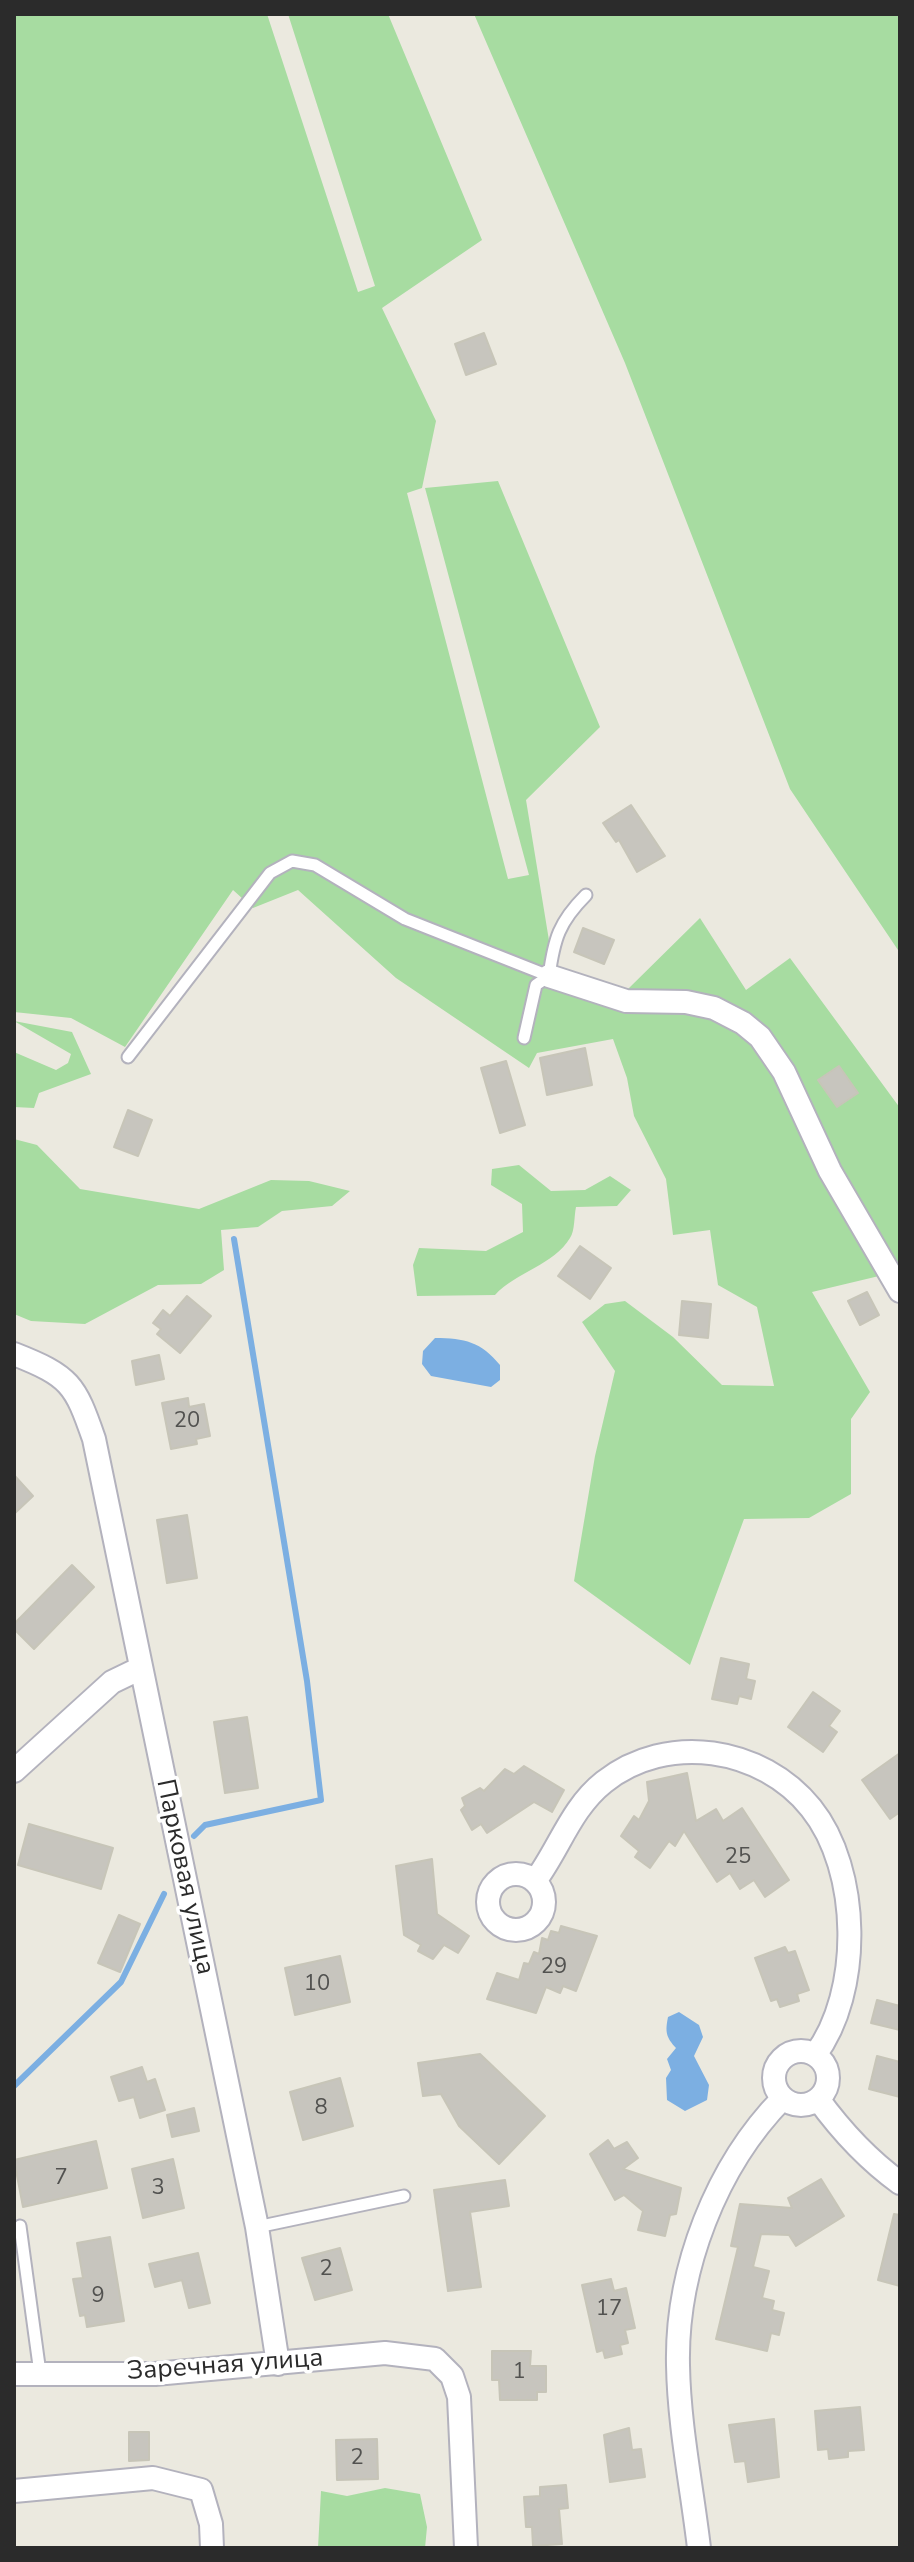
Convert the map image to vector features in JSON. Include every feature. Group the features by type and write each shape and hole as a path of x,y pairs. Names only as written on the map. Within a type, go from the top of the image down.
{"street":[{"path":"549,976 626,1001 686,1002 714,1008 743,1023 760,1037 784,1072 830,1171 900,1291"},
{"name":"Парковая улица","path":"14,1354 46,1367 78,1392 94,1439 257,2227 278,2364"},
{"path":"14,1771 112,1682 141,1668"},
{"path":"535,1881 549,1863 565,1826 603,1782 627,1768 659,1756 690,1751 721,1752 756,1766 785,1785 812,1809 828,1840 847,1900 850,1932 845,1993 829,2036 815,2055"},
{"path":"797,2050 815,2055 823,2060 828,2074 826,2088 818,2099 805,2105 791,2103 783,2098 773,2082 775,2067 784,2056 797,2050"},
{"path":"699,2548 678,2365 685,2293 691,2262 712,2205 736,2160 783,2098"},
{"path":"818,2099 873,2164 900,2183"},
{"name":"Заречная улица","path":"14,2374 155,2374 385,2353 435,2359 452,2376 459,2397 466,2548"},
{"path":"14,2491 153,2478 201,2490 211,2524 212,2548"}],"lane":[{"path":"128,1057 270,873 292,861 315,865 405,919 549,976"},
{"path":"524,1038 536,985 549,976 553,948 563,918 586,895"},
{"path":"257,2227 404,2196"},
{"path":"20,2226 40,2373"}],"green space":[{"path":"14,14 267,14 358,292 375,286 288,14 388,14 482,240 382,308 436,421 422,488 407,493 508,879 529,875 425,488 498,481 600,727 526,800 554,971 628,989 700,918 746,990 790,958 900,1108 900,1271 812,1292 870,1392 851,1419 851,1494 809,1518 744,1519 690,1665 574,1581 595,1456 615,1371 582,1322 605,1304 625,1301 673,1337 722,1385 774,1386 757,1307 718,1285 710,1230 673,1235 666,1179 634,1116 627,1078 613,1039 537,1053 529,1068 396,978 298,890 253,908 233,890 125,1047 71,1018 14,1012"},
{"path":"474,14 900,14 900,953 790,789 625,363"},
{"path":"14,1021 72,1032 91,1074 39,1093 34,1108 14,1107 14,1052 56,1070 68,1063 71,1054"},
{"path":"14,1139 37,1145 80,1189 199,1209 271,1180 309,1181 350,1191 332,1206 282,1211 258,1227 221,1230 224,1270 201,1284 158,1285 85,1324 31,1321 14,1314"},
{"path":"519,1165 551,1191 585,1190 610,1176 631,1190 617,1206 576,1207 573,1231 563,1247 495,1295 417,1296 413,1265 419,1248 486,1251 523,1232 522,1204 491,1185 492,1169"},
{"path":"385,2488 420,2494 427,2527 425,2548 318,2548 321,2491 347,2496"}],"water":[{"path":"435,1338 464,1340 479,1346 500,1365 500,1380 491,1387 431,1376 422,1364 423,1351"},
{"path":"679,2012 699,2025 703,2037 694,2056 709,2085 707,2100 685,2111 667,2100 666,2078 671,2070 667,2059 676,2048 667,2034 667,2022 668,2017"}],"building":[{"path":"484,333 496,364 466,375 455,344"},
{"path":"631,805 665,856 637,872 619,840 616,842 603,823"},
{"path":"583,928 614,940 604,964 574,952"},
{"path":"585,1048 592,1085 547,1095 540,1058"},
{"path":"506,1061 525,1125 500,1133 481,1068"},
{"path":"839,1066 858,1093 837,1107 818,1080"},
{"path":"128,1110 152,1120 138,1156 114,1147"},
{"path":"580,1246 611,1268 590,1299 558,1276"},
{"path":"867,1292 879,1315 860,1325 848,1301"},
{"path":"187,1296 211,1316 180,1353 157,1334 161,1329 153,1323 163,1310 170,1316"},
{"path":"682,1301 711,1304 708,1338 679,1335"},
{"path":"159,1355 164,1379 136,1385 132,1361"},
{"path":"188,1398 189,1407 204,1404 210,1436 196,1439 197,1444 171,1449 162,1403"},
{"path":"14,1475 33,1496 14,1514"},
{"path":"187,1515 197,1578 167,1583 157,1520"},
{"path":"72,1565 94,1587 34,1649 14,1629 14,1624"},
{"path":"721,1658 749,1664 746,1679 755,1681 751,1699 739,1696 737,1704 712,1699"},
{"path":"813,1692 840,1711 829,1726 837,1732 823,1752 788,1727"},
{"path":"247,1717 258,1788 225,1793 214,1722"},
{"path":"900,1753 900,1812 890,1819 862,1780"},
{"path":"524,1766 564,1790 552,1812 534,1802 487,1833 481,1824 472,1830 461,1810 465,1806 462,1798 480,1788 484,1791 505,1769 514,1774"},
{"path":"687,1773 696,1821 716,1809 723,1821 742,1808 789,1880 765,1897 754,1880 740,1889 730,1873 717,1882 684,1831 675,1846 669,1841 650,1868 635,1857 639,1851 621,1836 634,1816 639,1820 649,1801 647,1782"},
{"path":"29,1824 113,1848 101,1889 18,1865"},
{"path":"432,1859 437,1914 469,1936 458,1953 444,1945 433,1959 418,1951 421,1945 404,1935 396,1866"},
{"path":"119,1915 140,1924 120,1972 98,1963"},
{"path":"561,1926 597,1936 576,1991 563,1986 560,1993 546,1987 536,2013 487,1999 497,1973 519,1980 524,1963 529,1964 534,1952 539,1954 542,1938 548,1940 551,1931 559,1933"},
{"path":"785,1947 788,1953 795,1951 809,1990 797,1994 799,2001 780,2007 777,1999 771,2001 755,1958"},
{"path":"340,1956 350,2002 295,2015 285,1968"},
{"path":"877,2000 900,2006 900,2030 871,2023"},
{"path":"480,2054 545,2116 499,2164 459,2126 441,2094 423,2096 418,2063"},
{"path":"877,2056 900,2062 900,2097 869,2089"},
{"path":"142,2067 147,2082 155,2079 165,2110 140,2118 134,2097 119,2101 111,2077"},
{"path":"340,2078 353,2126 303,2140 290,2092"},
{"path":"194,2108 199,2131 172,2137 167,2115"},
{"path":"608,2140 614,2149 627,2142 638,2158 623,2169 681,2188 676,2214 670,2215 665,2236 638,2230 643,2211 624,2195 615,2200 590,2154"},
{"path":"96,2141 107,2188 23,2207 14,2160"},
{"path":"173,2159 184,2208 143,2218 132,2169"},
{"path":"821,2179 844,2216 796,2246 789,2235 761,2234 753,2267 769,2271 762,2298 774,2301 772,2310 784,2313 779,2335 771,2333 767,2351 716,2339 738,2247 731,2246 740,2204 792,2208 788,2198"},
{"path":"505,2180 509,2206 470,2212 481,2287 448,2291 434,2190"},
{"path":"894,2214 900,2215 900,2286 878,2280"},
{"path":"110,2237 124,2321 87,2327 85,2315 80,2316 73,2279 83,2278 77,2243"},
{"path":"340,2248 352,2290 315,2300 302,2258"},
{"path":"198,2253 210,2303 189,2308 182,2280 155,2287 149,2264"},
{"path":"611,2279 614,2291 626,2288 635,2328 625,2330 628,2343 620,2345 622,2354 605,2358 603,2350 597,2352 582,2285"},
{"path":"492,2351 531,2351 530,2366 546,2366 546,2392 537,2392 537,2400 500,2400 499,2380 492,2380"},
{"path":"860,2407 864,2450 848,2451 848,2457 829,2459 828,2449 818,2450 815,2411"},
{"path":"774,2419 779,2477 748,2482 745,2461 735,2462 729,2425"},
{"path":"629,2428 632,2450 641,2449 645,2477 610,2482 604,2435"},
{"path":"129,2432 149,2432 149,2460 129,2461"},
{"path":"377,2439 378,2479 337,2480 336,2440"},
{"path":"566,2485 568,2508 559,2509 562,2544 533,2546 532,2527 526,2527 524,2497 540,2496 540,2487"}],"waterway":[{"path":"194,1836 205,1825 321,1800 307,1681 234,1239"},
{"path":"14,2086 121,1982 164,1894"}]}
